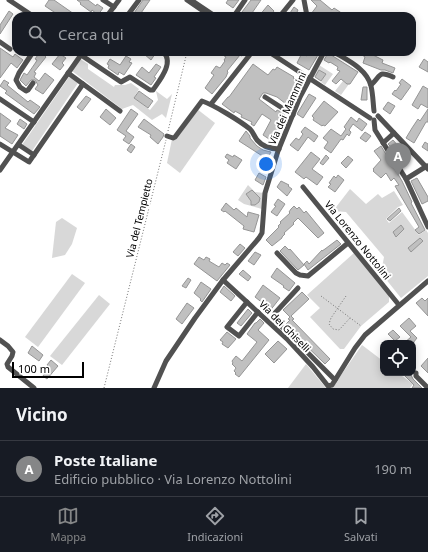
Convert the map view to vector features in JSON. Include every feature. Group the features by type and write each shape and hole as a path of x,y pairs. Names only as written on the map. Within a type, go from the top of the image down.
{"street":[{"path":"9,0 27,12"},
{"path":"103,0 114,7"},
{"path":"110,12 119,0"},
{"path":"187,0 205,12"},
{"path":"191,0 210,12"},
{"path":"237,12 245,0"},
{"path":"283,12 293,0"},
{"path":"304,0 306,12"},
{"path":"129,12 135,1"},
{"path":"0,42 10,49"},
{"path":"30,56 16,80 20,87 26,91 33,83"},
{"path":"0,170 81,56"},
{"path":"85,56 121,82 130,77 150,90 153,90 164,74 168,62 166,56"},
{"path":"211,104 249,56"},
{"path":"275,56 361,111 385,123 428,167 406,179"},
{"name":"Via dei Mammini","path":"154,388 166,361 223,280 255,244 262,233 265,194 279,149 300,97 322,56"},
{"path":"340,56 360,69 367,77 371,85 373,102 373,112 369,116 375,118"},
{"path":"68,73 120,111"},
{"path":"371,85 381,74 384,73 393,77"},
{"path":"0,144 29,162 83,84"},
{"path":"265,97 293,115"},
{"path":"0,99 34,122"},
{"path":"167,136 173,138 175,137 202,101 211,104 251,130 257,140 263,145 269,148 279,149"},
{"path":"361,111 378,113 375,118 375,130 406,179 428,227"},
{"path":"382,143 394,133"},
{"path":"18,145 34,155"},
{"name":"Via Lorenzo Nottolini","path":"303,187 399,305"},
{"path":"276,253 296,273 308,276 348,243"},
{"name":"Via dei Ghiselli","path":"223,280 288,340 328,386 332,385 335,380"},
{"path":"298,288 275,313 275,320 335,380 354,348 365,335 428,281"},
{"path":"247,302 227,327 239,336 258,312"},
{"path":"0,340 8,346 12,352 12,356 7,364 8,368 34,388"},
{"path":"416,376 428,388"}],"path":[{"name":"Via del Tempietto","path":"104,388 186,56"},
{"path":"320,296 361,326"},
{"path":"346,296 329,320 331,327 336,330 342,328 350,318"}],"shaded area":[{"path":"80,59 88,64 88,69 114,87 115,85 125,85 131,83 139,89 134,98 150,110 158,100 156,91 167,99 172,94 166,118 162,114 152,120 133,105 122,109 72,71"},
{"path":"319,65 333,74 325,85 321,82 325,74 319,70 315,77 312,76"},
{"path":"69,77 78,83 32,151 22,145"},
{"path":"343,81 349,84 341,95 335,91"},
{"path":"197,109 215,123 180,173 167,163 172,139"},
{"path":"248,185 255,192 264,193 262,209 244,204 238,200"},
{"path":"350,189 366,204 378,194 382,198 394,191 403,205 398,207 386,219 389,223 402,212 419,235 426,230 428,233 428,276 401,298 381,273 384,257 346,212 333,211"},
{"path":"62,218 77,228 72,244 65,255 52,258 56,222"},
{"path":"354,253 389,295 389,302 361,326 344,349 340,349 310,317 320,308 307,295"},
{"path":"72,274 85,283 38,347 25,337"},
{"path":"99,295 110,304 62,365 50,356"},
{"path":"362,345 380,359 380,376 402,376 413,384 410,388 332,388"},
{"path":"306,364 326,388 288,388"}],"building":[{"path":"49,0 54,0 71,12 54,12 45,6"},
{"path":"77,0 88,0 96,6 97,4 103,8 100,12 94,12 92,10 91,12 80,4 81,3"},
{"path":"143,0 150,0 142,12 135,12"},
{"path":"228,0 239,0 233,8 226,3"},
{"path":"251,0 261,0 253,12 242,12"},
{"path":"311,0 320,0 332,10 334,8 340,12 312,12 317,6"},
{"path":"268,5 274,11 273,12 262,12"},
{"path":"294,7 298,10 297,12 291,12"},
{"path":"9,11 12,13 0,34 0,25"},
{"path":"0,48 13,57 18,56 23,60 17,68 11,63 0,78"},
{"path":"37,56 46,57 34,72 36,73 34,77 39,81 45,73 54,80 43,94 35,89 38,85 35,80 31,80 26,86 20,80 24,73 27,75 37,60 35,59"},
{"path":"58,56 66,58 62,63 64,65 60,70 52,64"},
{"path":"126,56 131,59 129,62 132,63 124,75 119,72 118,75 108,68 109,65 107,64 110,59 120,65"},
{"path":"146,56 154,56 151,60"},
{"path":"224,56 239,56 227,71 226,77 212,94 205,88 214,75 211,73 216,66 220,68 226,57"},
{"path":"300,56 317,56 309,70 297,63"},
{"path":"326,56 333,56 358,72 350,84 347,84 341,79 336,84 332,81 340,71 337,70 338,67 324,60"},
{"path":"364,56 375,56 383,60 382,63 395,68 393,73 363,63 365,57"},
{"path":"424,59 428,62 428,72 419,67"},
{"path":"156,64 161,67 154,77 156,78 151,85 136,75 142,67 149,73"},
{"path":"253,64 268,75 277,67 302,83 299,90 291,97 294,101 290,107 277,97 266,93 263,93 259,99 276,112 277,110 285,114 280,121 285,123 277,136 278,137 275,143 263,135 271,120 262,114 254,126 251,124 252,122 241,117 242,115 235,111 234,113 222,104 229,97"},
{"path":"319,70 326,74 321,81 315,77"},
{"path":"402,79 411,86 401,100 392,94 401,84 399,83"},
{"path":"4,80 9,83 7,85 28,102 30,100 40,107 34,114 5,93 7,91 0,86"},
{"path":"423,86 428,89 428,108 421,104 418,109 412,105"},
{"path":"363,87 367,87 367,100 361,100"},
{"path":"139,91 153,101 148,108 134,98"},
{"path":"309,94 316,98 303,118 297,114"},
{"path":"86,96 91,99 82,111 77,107"},
{"path":"324,101 338,112 325,126 322,126 313,120 314,118 312,116"},
{"path":"388,102 395,106 390,114 383,109"},
{"path":"106,109 116,118 110,125 100,117"},
{"path":"131,109 138,114 126,131 134,137 129,144 123,140 126,136 117,130"},
{"path":"428,109 428,122 426,122 414,143 406,138 418,119 420,121"},
{"path":"0,113 11,121 5,128 18,135 12,144 0,136"},
{"path":"351,117 357,122 359,118 367,124 362,131 353,124 349,130 351,132 349,136 347,134 343,140 341,139 331,153 324,148 328,142 323,138 331,129 341,136 346,129 344,127"},
{"path":"20,119 27,124 24,129 17,124"},
{"path":"144,119 164,134 158,144 150,137 151,135 138,127"},
{"path":"305,127 318,136 314,142 308,137 298,151 290,145 296,138 299,140 303,134 301,132"},
{"path":"246,131 257,146 263,150 271,152 267,159 239,141"},
{"path":"365,132 371,136 366,142 360,138"},
{"path":"393,140 399,147 395,151 388,144"},
{"path":"425,142 428,144 428,151 422,147"},
{"path":"131,144 135,147 131,153 127,150"},
{"path":"381,146 402,181 412,202 411,203 425,230 419,234 415,230 419,227 395,186 399,185 394,178 391,181 386,173 381,178 373,171 381,160 374,151"},
{"path":"311,152 320,159 312,169 323,177 317,185 306,177 304,179 295,172"},
{"path":"227,154 233,157 234,155 242,160 236,169 227,163 229,160 225,157"},
{"path":"326,155 329,158 323,165 320,163"},
{"path":"348,156 353,160 346,168 341,163"},
{"path":"259,173 266,177 263,185 255,180"},
{"path":"338,175 344,180 335,192 328,187 334,176 336,178"},
{"path":"417,178 428,197 428,201 422,204 411,181"},
{"path":"281,181 289,185 288,186 292,189 287,196 277,187"},
{"path":"252,190 260,198 259,202 255,205 251,205 251,201 246,194"},
{"path":"278,199 285,204 277,216 271,212 276,206 274,205"},
{"path":"226,203 234,210 236,208 247,217 248,212 259,215 254,232 243,229 244,226 225,211 224,212 221,210"},
{"path":"294,206 297,209 299,207 304,213 306,211 324,233 318,238 298,218 284,233 285,234 282,238 272,246 266,240 279,227 280,222 290,213 289,212"},
{"path":"399,208 401,211 390,221 387,219"},
{"path":"401,225 404,229 396,237 393,232"},
{"path":"420,238 423,241 411,252 408,248"},
{"path":"337,240 341,244 308,270 304,264 307,261 309,264 322,250"},
{"path":"240,244 245,248 238,256 233,252"},
{"path":"285,246 289,250 290,249 304,265 298,270 280,251"},
{"path":"255,252 261,255 254,265 248,261"},
{"path":"199,257 204,260 206,257 210,259 209,261 219,267 222,263 225,265 227,263 230,265 217,281 194,264"},
{"path":"277,268 295,283 289,291 271,277"},
{"path":"243,270 251,277 248,281 239,274"},
{"path":"188,278 191,280 186,288 182,286"},
{"path":"201,282 211,289 202,302 200,300 201,299 194,293"},
{"path":"263,285 280,298 269,312 262,307 264,304 255,297"},
{"path":"224,286 235,296 231,301 220,292"},
{"path":"302,292 309,299 291,316 294,319 292,320 330,359 325,364 285,325 290,320 288,319 290,317 283,310"},
{"path":"422,298 425,301 428,298 428,316 416,303"},
{"path":"187,303 194,308 182,324 176,319"},
{"path":"248,309 252,313 241,326 237,323"},
{"path":"409,318 416,326 410,331 417,338 415,340 408,340 411,337 400,326"},
{"path":"260,319 264,323 258,330 269,340 239,377 235,374 236,373 234,371 236,368 232,364 232,361 236,356 242,361 257,342 247,334"},
{"path":"393,330 400,337 394,340 388,334"},
{"path":"227,332 236,339 228,348 222,344 223,342 220,340"},
{"path":"278,341 287,349 274,363 265,354"},
{"path":"32,346 43,355 39,361 28,353"},
{"path":"428,358 428,373 421,366"},
{"path":"51,360 58,366 47,379 43,376 49,367 47,365"},
{"path":"405,376 412,376 422,388 412,388 414,385"}],"place":[{"name":"Poste Italiane","path":"398,176"}]}
